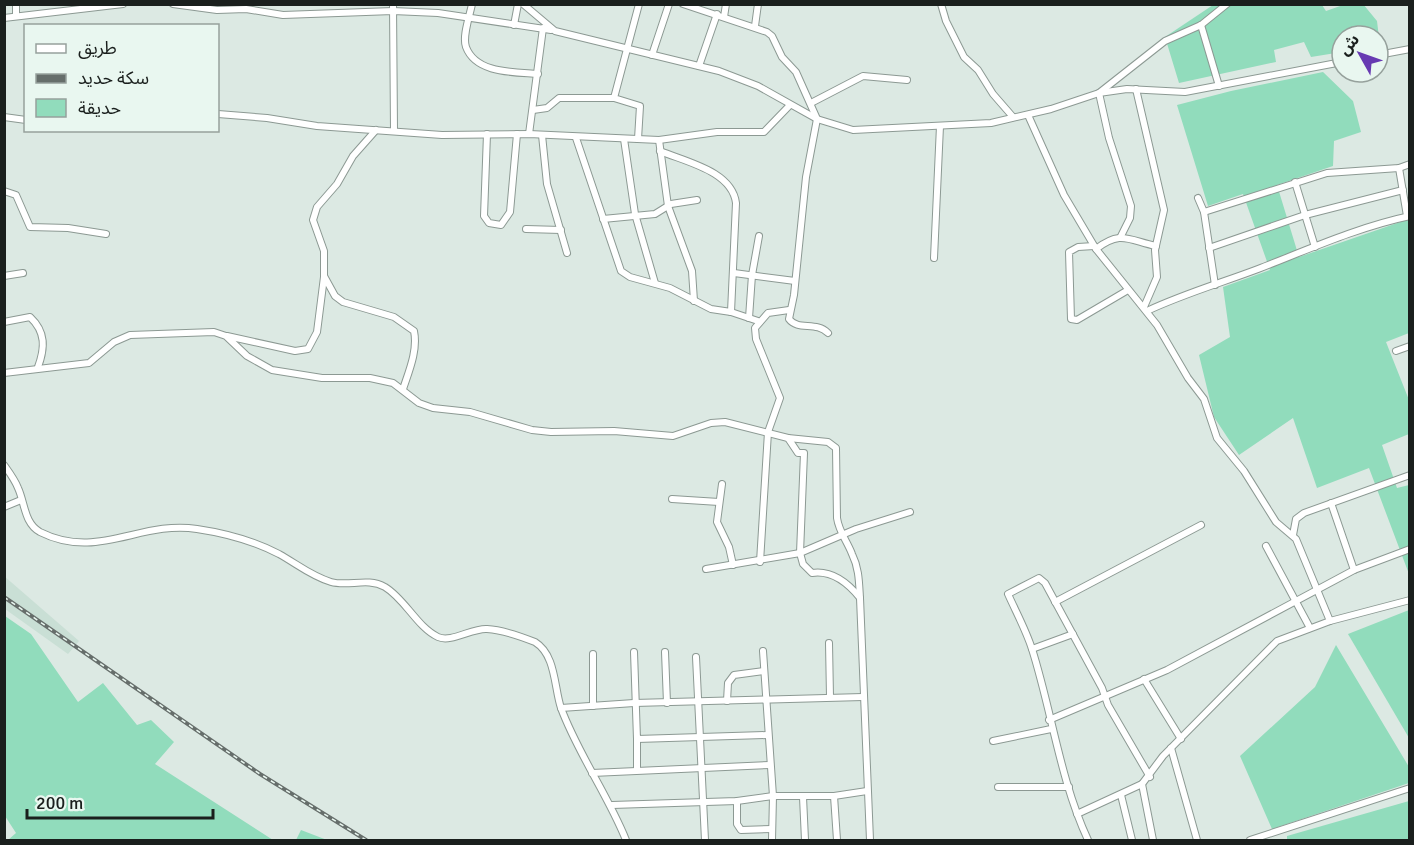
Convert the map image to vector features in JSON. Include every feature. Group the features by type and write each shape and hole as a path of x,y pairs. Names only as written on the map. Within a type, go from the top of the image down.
{"street":[{"path":"16,4 16,15"},
{"path":"4,18 64,8 123,4"},
{"path":"173,4 217,10 246,9 283,15 393,8 514,25 543,26 555,31 699,66 750,83 817,119 853,130 983,124 1028,115 1099,93 1136,89 1175,93 1330,64"},
{"path":"472,4 466,47 487,68 538,74"},
{"path":"514,25 518,4"},
{"path":"523,4 543,26 529,134"},
{"path":"614,98 639,4"},
{"path":"651,55 669,4"},
{"path":"683,4 755,26 772,36 782,57 796,72 811,103 817,119 806,177 793,303 789,310 789,319 793,324 819,326 828,333"},
{"path":"699,66 726,4"},
{"path":"755,26 758,4"},
{"path":"941,4 943,16 964,57 978,70 993,94 1013,117"},
{"path":"1099,93 1165,41 1201,25 1227,4"},
{"path":"393,8 394,131"},
{"path":"1201,25 1219,86"},
{"path":"1390,53 1410,49"},
{"path":"811,103 863,76 907,80"},
{"path":"1136,89 1163,204 1156,246 1157,277 1145,309"},
{"path":"1099,93 1109,138 1131,206 1130,218 1121,236"},
{"path":"533,110 546,108 559,98 614,98 640,106 638,139"},
{"path":"219,114 442,135 529,134 576,138 659,140 717,132 764,132 790,105"},
{"path":"1028,115 1064,195 1095,248 1145,309 1188,378 1204,399 1218,438 1244,471 1276,522 1293,535 1330,621"},
{"path":"4,117 24,120"},
{"path":"934,258 940,126"},
{"path":"4,373 38,367 88,363 114,342 130,335 214,332 295,351 308,349 317,332 324,276 324,251 314,227 313,212 338,184 352,156 376,130"},
{"path":"487,134 484,216 489,223 501,225 510,212 517,134"},
{"path":"542,135 548,184 567,253"},
{"path":"576,138 621,271 630,277 655,283 717,311 731,312 758,321"},
{"path":"624,139 635,214 655,283"},
{"path":"659,140 668,206 692,271 694,301"},
{"path":"660,152 693,163 731,188 736,203 731,312"},
{"path":"1204,213 1295,182 1346,170 1399,168 1410,164"},
{"path":"1145,309 1408,216 1399,168"},
{"path":"1295,182 1315,247"},
{"path":"1209,248 1305,215 1402,190"},
{"path":"4,191 16,195 30,227 68,228 106,234"},
{"path":"1198,198 1204,213 1215,285"},
{"path":"603,219 635,214 655,214 668,206 697,200"},
{"path":"526,229 561,230"},
{"path":"749,318 752,275 759,236"},
{"path":"1128,290 1077,320 1071,319 1069,252 1073,248 1095,248 1112,237 1121,236 1156,246"},
{"path":"4,276 23,273"},
{"path":"734,273 795,281"},
{"path":"324,276 335,296 343,302 394,317 414,331 416,339 403,389"},
{"path":"760,562 768,432 780,398 754,334 758,321 768,313 789,310"},
{"path":"4,322 30,318 36,325 44,345 38,367"},
{"path":"226,336 247,356 272,370 322,378 370,378 393,383 414,400 433,408 470,412 505,420 518,427 551,432 614,431 673,436 711,423 725,422 788,438 828,442 834,446 837,518 842,537 852,551 859,572 870,840"},
{"path":"1396,351 1410,346"},
{"path":"788,438 798,453 804,453 800,554 807,569 812,573 822,572 838,578 860,598"},
{"path":"4,465 18,488 33,527 41,532 69,541 99,543 166,528 210,532 269,549 318,578 335,583 361,580 380,585 395,595 435,636 448,638 485,629 522,636 542,646 549,659 561,708 592,772 612,805 626,840"},
{"path":"1293,535 1299,515 1410,476"},
{"path":"722,484 717,522 729,548 733,565"},
{"path":"672,499 719,502"},
{"path":"4,507 21,500"},
{"path":"1330,503 1354,570"},
{"path":"706,569 800,554 856,529 910,512"},
{"path":"1055,602 1201,525"},
{"path":"1266,546 1297,599 1310,628"},
{"path":"1049,720 1199,653 1316,588 1354,570 1410,549"},
{"path":"1088,840 1077,814 1051,729 1032,649 1008,594 1042,579 1150,777"},
{"path":"1077,814 1142,784 1150,777 1160,760 1171,748 1272,644 1330,621 1410,600"},
{"path":"1032,649 1073,634"},
{"path":"829,643 830,697"},
{"path":"763,651 773,796 772,840"},
{"path":"634,652 637,769"},
{"path":"665,652 667,703"},
{"path":"593,654 593,706"},
{"path":"696,657 705,840"},
{"path":"728,701 728,682 731,678 737,674 764,671"},
{"path":"1144,679 1181,739"},
{"path":"561,708 634,703 863,697"},
{"path":"993,741 1051,729"},
{"path":"636,739 767,735"},
{"path":"1171,748 1197,840"},
{"path":"592,772 770,765"},
{"path":"1142,784 1153,840"},
{"path":"998,787 1069,787"},
{"path":"1250,840 1410,788"},
{"path":"612,805 703,800 737,801 773,796 834,796 867,791"},
{"path":"1121,795 1132,840"},
{"path":"834,796 837,840"},
{"path":"803,797 805,840"},
{"path":"737,801 737,825 741,830 772,829"}],"shaded area":[{"path":"4,576 79,641 68,654 5,609"}],"green space":[{"path":"1363,4 1377,24 1330,24 1330,54 1311,57 1304,42 1274,50 1276,62 1179,83 1165,37 1213,5 1322,5 1326,11 1343,5"},
{"path":"1323,72 1330,79 1330,84 1335,84 1353,101 1361,132 1334,141 1333,166 1277,185 1299,257 1409,219 1409,333 1386,342 1409,400 1409,434 1382,445 1397,488 1409,485 1409,574 1369,468 1317,488 1293,418 1239,455 1214,417 1199,355 1230,337 1223,287 1270,270 1243,194 1208,206 1177,105"},
{"path":"1409,610 1409,738 1348,634"},
{"path":"5,616 31,634 78,702 103,683 137,725 151,720 174,742 155,764 273,840 8,840 16,833 5,816"},
{"path":"1336,645 1409,767 1409,783 1272,829 1240,756 1315,687"},
{"path":"1409,801 1409,840 1287,840 1287,836"},
{"path":"301,830 327,840 296,840"}],"railway":[{"path":"4,597 260,774 366,840"}]}
